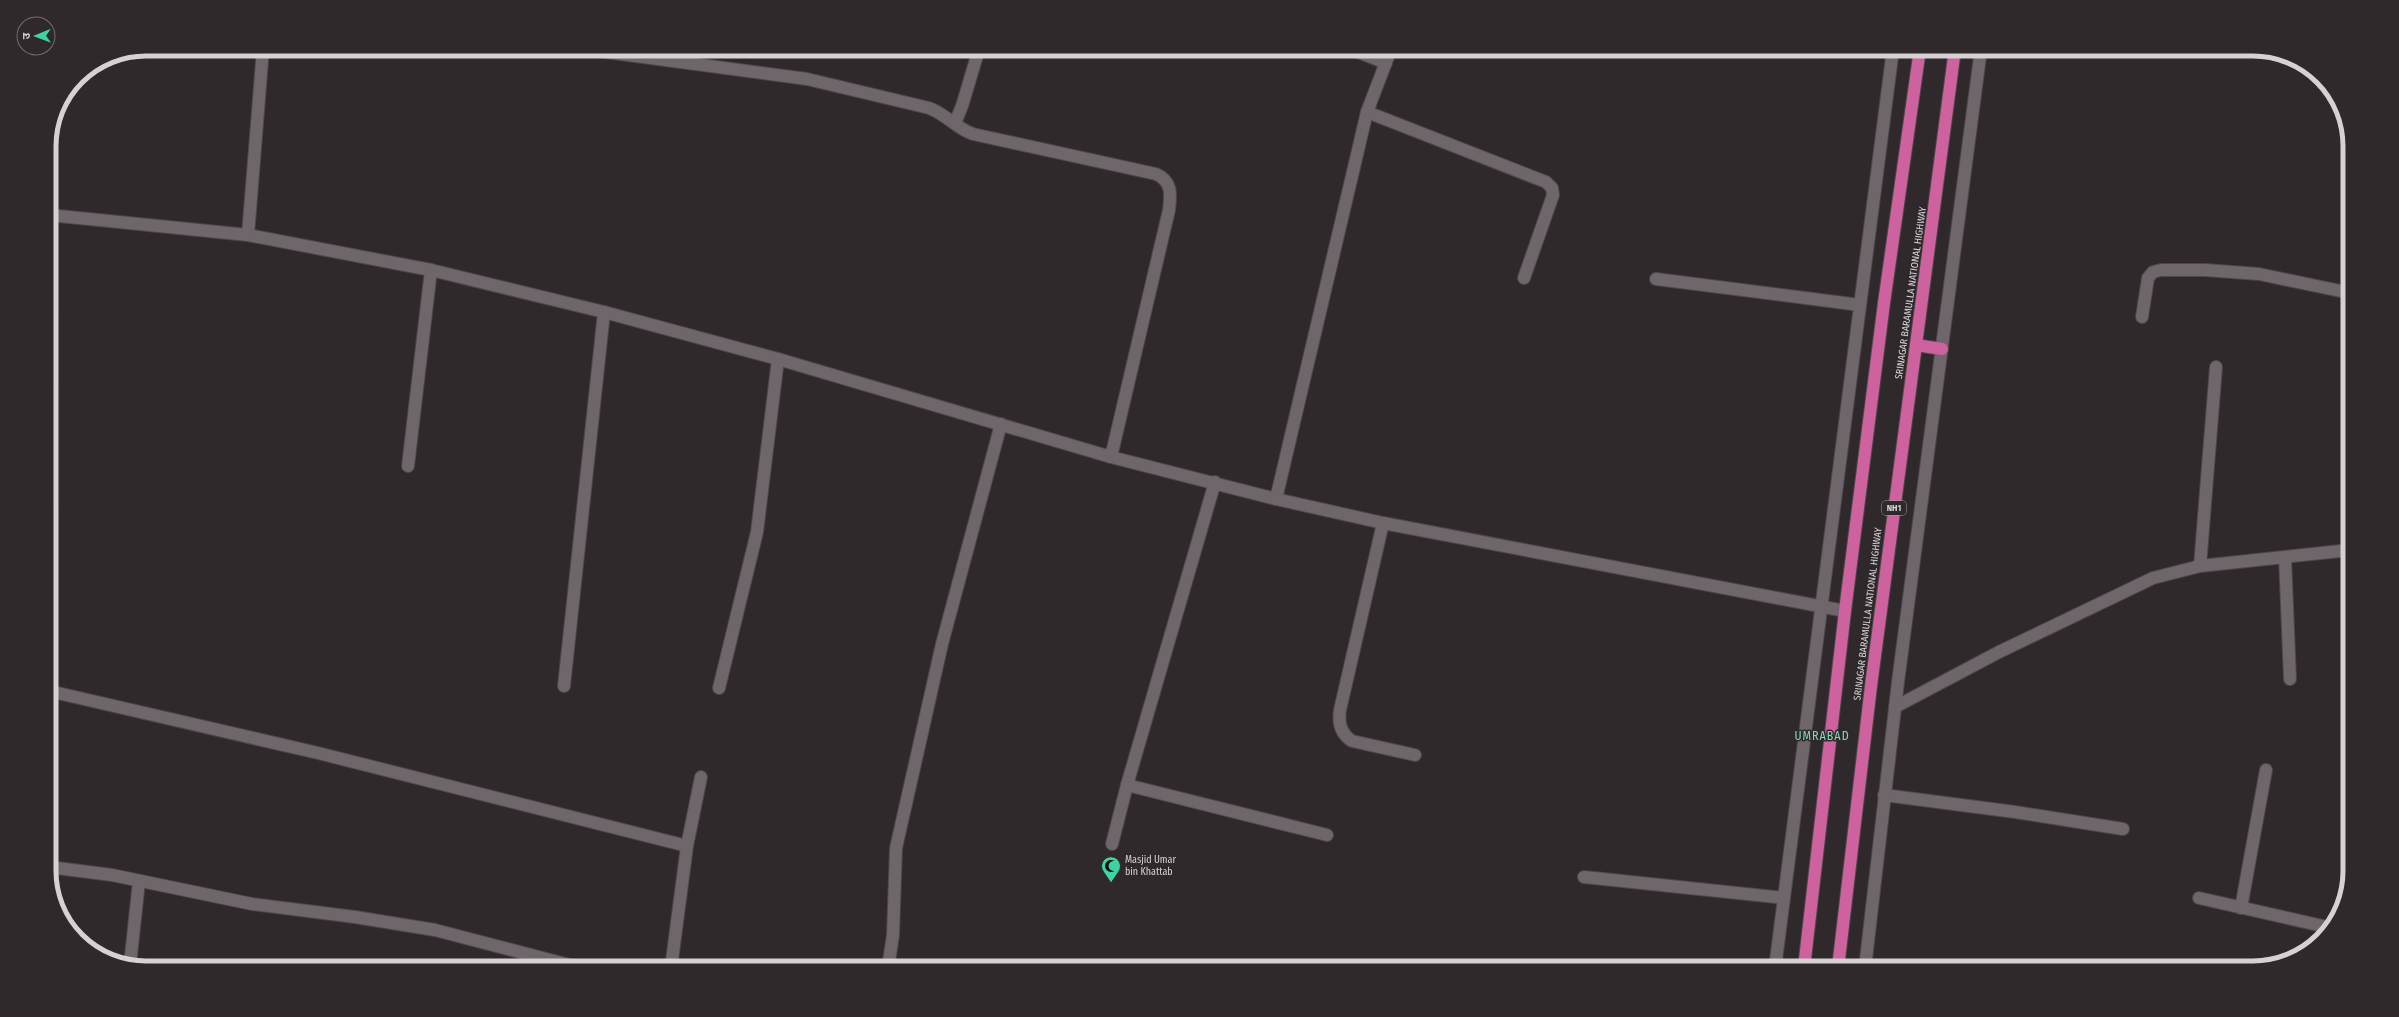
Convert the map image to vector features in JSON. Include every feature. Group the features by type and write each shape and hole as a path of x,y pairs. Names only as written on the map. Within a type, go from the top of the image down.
{"highway":[{"path":"1805,961 1844,611 1884,303 1919,56"},
{"name":"SRINAGAR BARAMULLA NATIONAL HIGHWAY","path":"1839,961 1871,686 1954,56"},
{"path":"1916,344 1942,349"}],"street":[{"path":"248,235 262,56"},
{"path":"647,56 807,79 929,108 947,116 965,132 1156,174 1164,178 1169,186 1169,210 1111,457"},
{"path":"955,124 977,56"},
{"path":"1368,56 1386,63"},
{"path":"1276,499 1367,112 1388,56"},
{"path":"1776,961 1820,608 1892,56"},
{"path":"1865,961 1895,707 1980,56"},
{"path":"1367,112 1549,183 1552,188 1553,195 1524,278"},
{"path":"56,215 248,235 431,270 604,312 778,359 1111,457 1215,482 1276,499 1383,524 1820,608 1844,611"},
{"path":"408,466 431,270"},
{"path":"2142,317 2148,278 2153,272 2161,270 2206,270 2259,274 2343,292"},
{"path":"1656,279 1860,305"},
{"path":"564,686 604,312"},
{"path":"719,688 757,532 778,359"},
{"path":"2200,566 2216,367"},
{"path":"889,961 893,934 896,848 942,644 1001,424"},
{"path":"1112,844 1127,785 1215,482"},
{"path":"1383,524 1340,710 1340,724 1346,738 1352,741 1415,755"},
{"path":"1895,707 1999,652 2152,578 2200,566 2343,551"},
{"path":"2285,557 2290,679"},
{"path":"56,693 326,755 687,846"},
{"path":"2241,908 2266,770"},
{"path":"672,961 687,846 701,777"},
{"path":"1127,785 1327,835"},
{"path":"1884,795 2015,812 2124,829"},
{"path":"56,869 112,875 252,904 355,917 435,930 553,961"},
{"path":"1584,877 1784,898"},
{"path":"131,959 139,881"},
{"path":"2199,898 2324,926"}],"place":[{"name":"Masjid Umar bin Khattab","path":"1111,883"}],"district":[{"name":"UMRABAD","path":"1822,736"}]}
